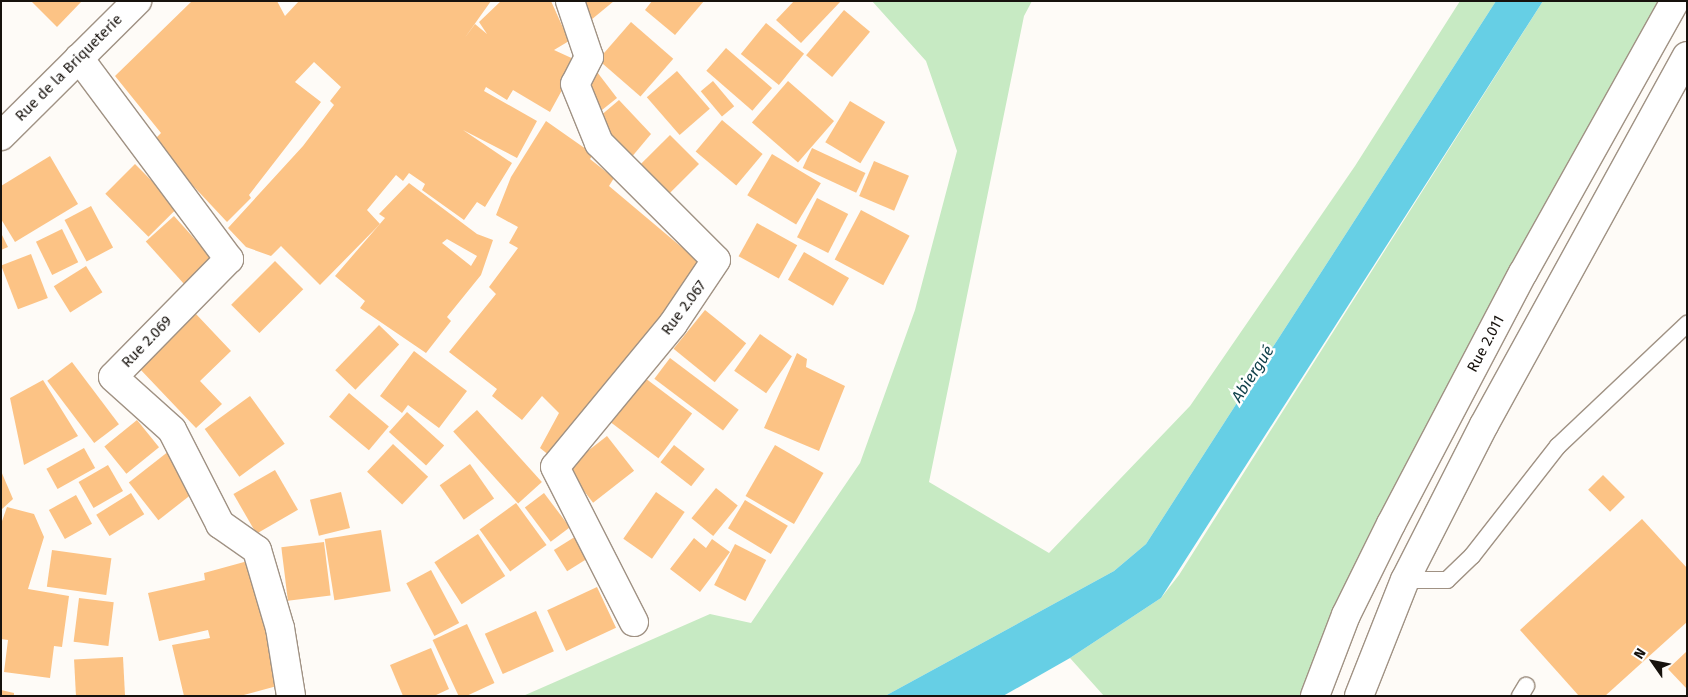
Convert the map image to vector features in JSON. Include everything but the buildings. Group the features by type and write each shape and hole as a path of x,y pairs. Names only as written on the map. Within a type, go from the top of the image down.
{"street":[{"name":"Rue de la Briqueterie","path":"1,136 138,1"},
{"name":"Rue 2.067","path":"570,1 589,57 575,84 599,143 716,260 673,324 556,468 634,622"},
{"name":"Rue 2.011","path":"1315,696 1346,615 1391,524 1523,273 1675,1"},
{"path":"1358,696 1405,580 1484,425 1687,56"},
{"name":"Rue 2.069","path":"79,58 229,259 113,377 172,430 220,524 257,550 280,628 291,696"}],"lane":[{"path":"1405,580 1447,580 1472,556 1558,446 1687,324"}],"green space":[{"path":"872,1 1032,1 1024,16 929,482 1049,553 1190,406 1355,166 1460,1 1496,1 1146,544 1114,571 885,696 523,696 710,614 751,623 860,463 915,310 957,151 926,61"},
{"path":"1543,1 1675,1 1315,696 1104,696 1070,658 1161,598 1179,575"}],"water":[{"path":"1496,1 1543,1 1161,598 1070,658 1003,696 885,696 1114,571 1146,544"}],"water label":[{"name":"Abiergué","path":"1253,374"}]}
